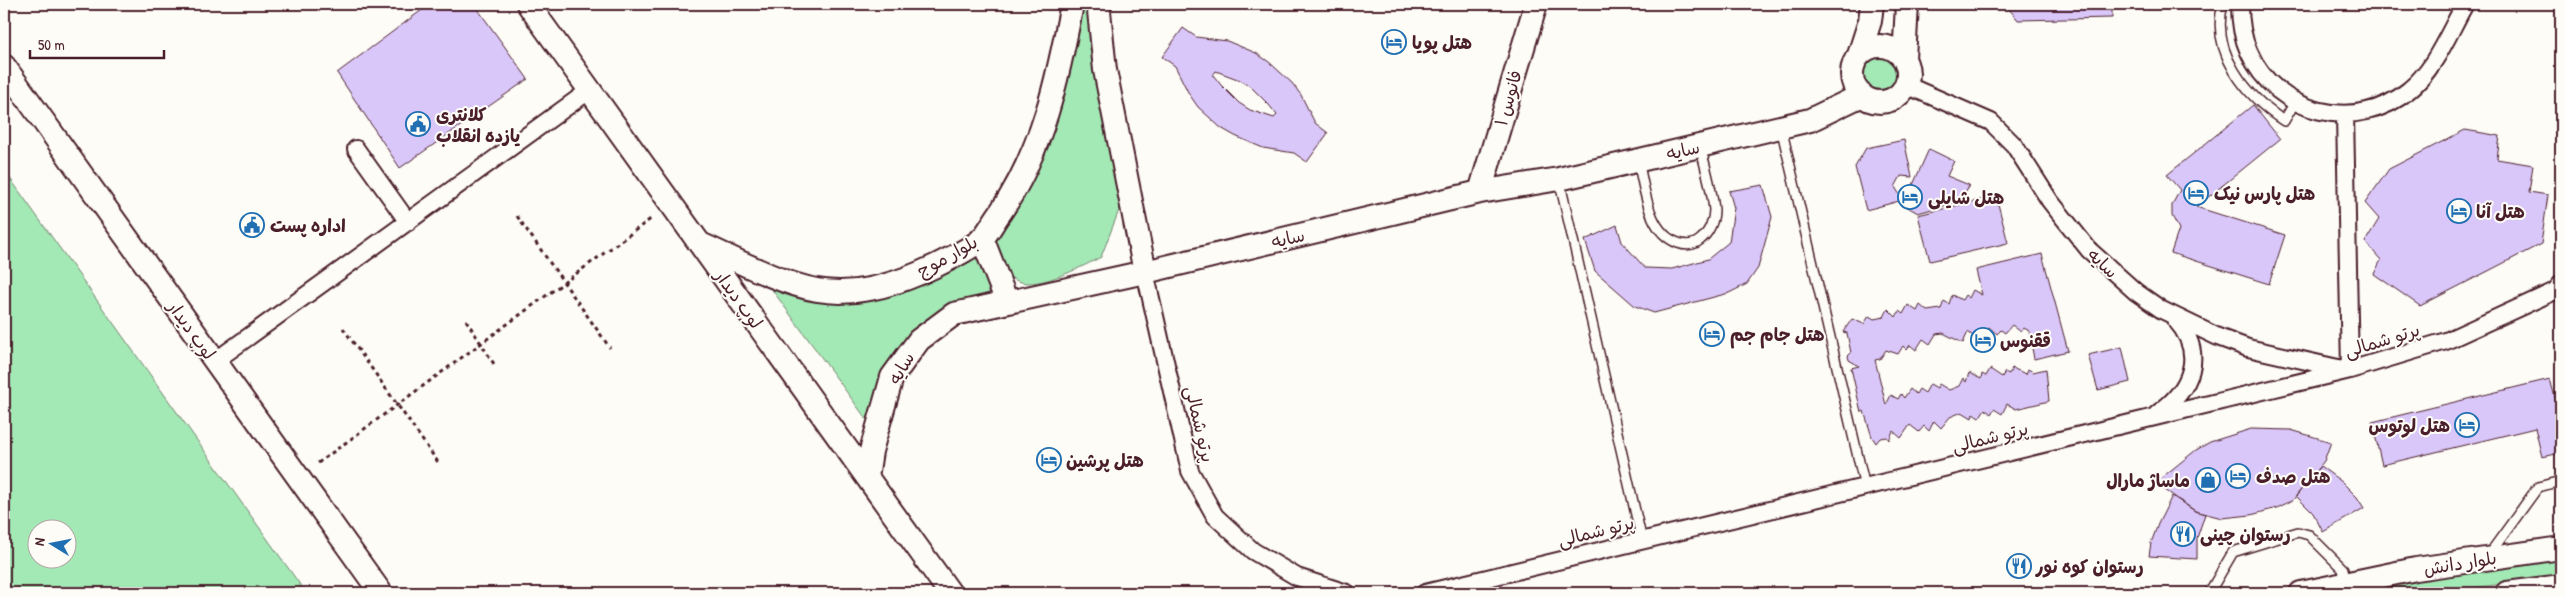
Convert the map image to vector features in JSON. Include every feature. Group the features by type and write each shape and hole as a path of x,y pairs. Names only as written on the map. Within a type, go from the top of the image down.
{"street":[{"name":"لوپ دیدار","path":"528,4 950,593"},
{"name":"بلوار موج","path":"700,244 770,274 817,290 863,291 902,281 982,238 1017,188 1039,140 1059,72 1072,4"},
{"path":"1100,4 1098,11 1105,70 1145,272"},
{"name":"فانوس ۱","path":"1480,192 1536,4"},
{"path":"1859,55 1874,46 1882,45 1898,52 1908,67 1906,85 1901,92 1886,101 1869,100 1856,88 1852,71 1870,21 1872,4"},
{"path":"1904,59 1907,4"},
{"path":"2240,4 2243,35 2256,67 2280,93 2294,102 2328,113 2345,114 2379,108 2410,90 2432,63 2465,4"},
{"name":"لوپ دیدار","path":"4,66 381,593"},
{"name":"سایه","path":"1906,85 1991,122 2014,144 2050,201 2089,250 2136,292 2172,315 2218,337 2248,348 2350,370"},
{"path":"215,361 590,90"},
{"name":"سایه","path":"867,477 871,451 892,377 919,340 954,314 1145,272 1480,192 1559,179 1810,120 1862,95"},
{"path":"2345,114 2350,370"},
{"path":"356,149 408,222"},
{"path":"982,238 1007,302"},
{"name":"پرتو شمالی","path":"1145,272 1190,471 1215,516 1253,551 1297,576 1347,593"},
{"name":"پرتو شمالی","path":"1425,593 2350,370 2446,341 2559,291"},
{"path":"2151,418 2173,403 2182,392 2192,366 2192,352 2188,338 2172,315"},
{"name":"بلوار دانش","path":"2301,593 2486,558 2561,548"},
{"path":"2507,593 2561,586"}],"lane":[{"path":"2223,4 2219,19 2222,40 2228,60 2238,79 2262,105 2284,121 2294,102"},
{"path":"1781,126 1865,487"},
{"path":"1638,160 1652,218 1672,241 1683,245 1695,244 1711,227 1714,211 1700,146"},
{"path":"1559,179 1642,541"},
{"path":"2486,558 2538,487 2561,481"},
{"path":"2209,593 2233,552 2298,532 2309,535 2343,568 2346,583"}],"path":[{"path":"2263,4 2263,11"},
{"path":"517,216 610,348"},
{"path":"318,463 652,218"},
{"path":"466,320 494,364"},
{"path":"343,328 440,465"}],"green space":[{"path":"1077,4 1088,4 1094,71 1121,205 1101,257 1056,277 1025,283 1003,273 995,245 1006,220 1035,176 1049,146"},
{"path":"1876,54 1884,54 1891,57 1897,63 1900,74 1897,85 1891,91 1884,94 1876,94 1869,91 1863,85 1860,78 1860,70 1863,63 1869,57"},
{"path":"4,170 306,593 4,593"},
{"path":"978,246 997,290 936,313 919,327 909,338 892,364 877,393 867,420 765,280 828,297"},
{"path":"2561,559 2561,576 2436,593 2351,593 2418,580"}],"building":[{"name":"کلانتری یازده انقلاب","path":"430,4 474,4 528,79 400,168 337,73"},
{"path":"1955,4 2005,4 1956,7"},
{"path":"2005,4 2112,4 2112,18 2018,20"},
{"path":"1183,28 1196,37 1227,41 1256,53 1292,83 1301,95 1315,123 1328,133 1307,162 1294,153 1263,148 1235,136 1221,128 1198,107 1175,66 1162,57","holes":["1216,71 1240,80 1251,87 1269,105 1277,115 1274,118 1250,110 1239,103 1213,75"]},
{"name":"هتل پارس نیک","path":"2253,105 2280,139 2196,207 2285,235 2269,284 2171,253 2179,229 2172,216 2172,205 2180,190 2167,175"},
{"name":"هتل آنا","path":"2465,130 2500,136 2497,159 2533,165 2529,192 2548,195 2541,244 2420,306 2374,274 2381,260 2365,242 2379,219 2365,203 2389,169"},
{"path":"1904,140 1912,177 1901,176 1895,187 1903,200 1866,210 1855,167 1866,148"},
{"path":"1929,149 1954,161 1947,176 1969,185 1961,201 1918,213 1904,205"},
{"path":"1763,185 1772,217 1758,268 1747,284 1729,293 1654,313 1635,306 1595,271 1585,240 1617,225 1622,242 1645,268 1672,269 1708,259 1729,242 1734,208 1729,191"},
{"path":"1996,196 2008,243 1930,261 1918,215"},
{"path":"2042,254 2068,351 2034,359 2029,331 2024,328 2021,332 2012,325 2005,333 2001,330 1997,334 1989,327 1981,336 1975,333 1974,337 1968,332 1963,343 1943,333 1936,334 1930,344 1923,339 1916,350 1910,345 1907,350 1903,346 1898,354 1886,350 1880,359 1875,360 1886,405 1891,395 1898,399 1901,394 1904,398 1910,389 1916,394 1919,389 1925,393 1930,384 1937,388 1939,384 1949,390 1959,386 1963,378 1966,382 1969,373 1981,379 1982,374 1986,376 1990,369 2002,377 2005,372 2009,374 2012,368 2026,374 2028,369 2033,372 2046,369 2049,401 2016,409 2007,404 2002,414 1994,409 1991,414 1985,409 1979,418 1973,414 1972,418 1962,412 1950,417 1941,428 1934,421 1929,431 1924,426 1919,432 1910,425 1901,438 1893,431 1889,440 1887,437 1880,438 1876,443 1872,437 1864,411 1861,412 1851,368 1859,366 1849,360 1848,356 1851,353 1847,333 1843,332 1852,319 1864,324 1869,316 1874,319 1884,317 1888,309 1896,317 1899,311 1903,314 1908,305 1917,311 1920,305 1927,311 1941,309 1944,301 1949,304 1952,295 1962,300 1965,295 1969,298 1973,290 1982,295 1976,270"},
{"path":"2122,347 2130,382 2098,390 2088,355"},
{"name":"هتل لوتوس","path":"2550,379 2556,401 2561,400 2561,453 2542,457 2535,428 2382,465 2372,422"},
{"name":"هتل صدف","path":"2251,429 2291,430 2331,442 2324,461 2293,500 2277,508 2251,515 2222,518 2195,511 2155,483 2196,450 2210,442"},
{"path":"2320,466 2342,482 2357,497 2364,508 2323,532 2313,513 2296,496"},
{"path":"2172,496 2195,511 2205,514 2197,538 2197,559 2149,556 2151,543 2158,524"}],"place":[{"name":"هتل پویا","path":"1394,42"},
{"name":"کلانتری یازده انقلاب","path":"418,124"},
{"name":"هتل پارس نیک","path":"2196,193"},
{"name":"هتل شایلی","path":"1910,197"},
{"name":"هتل آنا","path":"2459,211"},
{"name":"اداره پست","path":"252,225"},
{"name":"هتل جام جم","path":"1712,334"},
{"name":"ققنوس","path":"1983,340"},
{"name":"هتل لوتوس","path":"2467,425"},
{"name":"هتل پرشین","path":"1049,460"},
{"name":"هتل صدف","path":"2238,476"},
{"name":"ماساژ مارال","path":"2208,480"},
{"name":"رستوان چینی","path":"2183,534"},
{"name":"رستوان کوه نور","path":"2019,566"}]}
